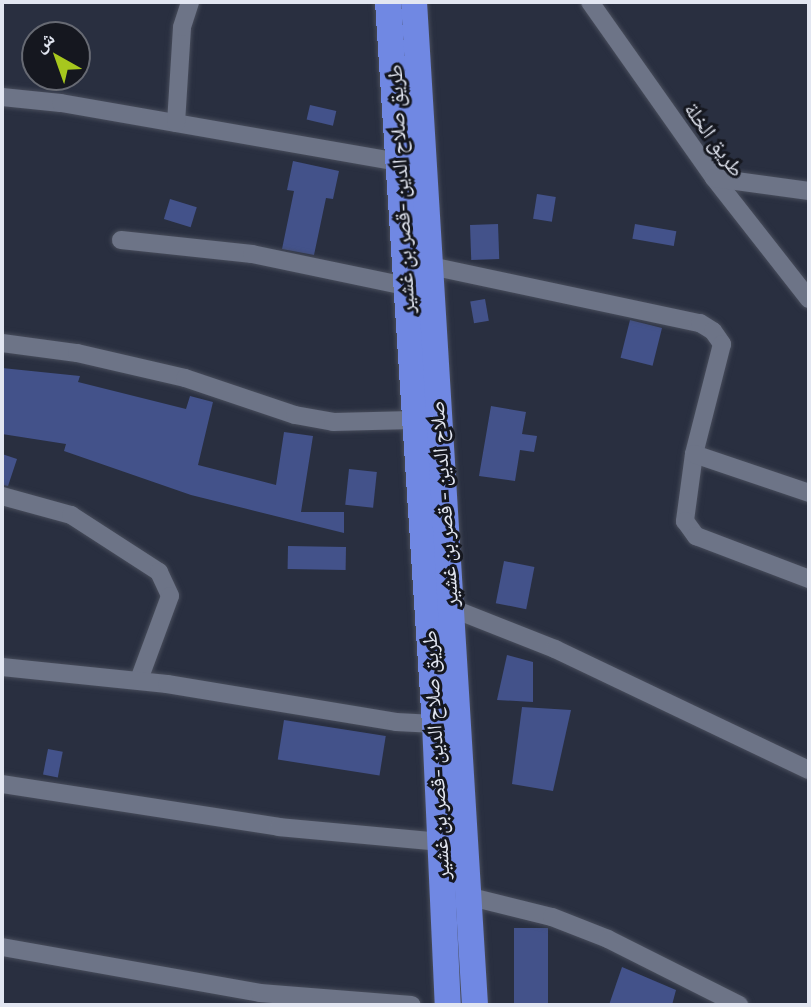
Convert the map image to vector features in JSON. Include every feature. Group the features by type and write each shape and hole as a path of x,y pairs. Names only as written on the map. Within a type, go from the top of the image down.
{"highway":[{"name":"طريق صلاح الدين -قصر بن غشير","path":"388,2 413,420 435,724 448,1005"},
{"name":"صلاح الدين - قصر بن غشير","path":"414,2 426,265 471,897 471,1005"}],"street":[{"path":"176,123 182,27 190,2"},
{"name":"طريق الخلة","path":"590,2 714,178 809,299"},
{"path":"2,97 176,123 398,162"},
{"path":"714,178 809,191"},
{"path":"121,240 240,252 405,286"},
{"path":"426,265 700,323 713,331 722,344 694,454 684,506 690,530 809,579"},
{"path":"2,343 77,353 185,378 295,415 333,422 413,420"},
{"path":"694,454 809,493"},
{"path":"2,496 71,515 159,572 170,596 139,680"},
{"path":"451,608 555,649 809,770"},
{"path":"2,667 139,680 396,722 435,724"},
{"path":"2,784 279,827 440,842"},
{"path":"471,897 552,917 608,939 739,1005"},
{"path":"2,947 257,999 412,1005"}],"building":[{"path":"310,105 336,111 333,126 307,120"},
{"path":"293,161 339,171 333,199 326,198 314,255 282,249 294,191 287,190"},
{"path":"537,194 556,197 552,222 533,219"},
{"path":"170,199 197,207 191,227 164,219"},
{"path":"498,224 499,259 471,260 470,225"},
{"path":"635,224 676,231 674,246 632,239"},
{"path":"485,299 489,321 474,323 470,302"},
{"path":"630,320 662,328 653,366 621,358"},
{"path":"2,368 80,376 78,382 186,409 190,396 213,402 198,465 276,485 284,432 313,436 301,512 344,512 344,533 191,495 64,451 66,444 2,434"},
{"path":"491,406 526,412 522,434 537,436 534,452 520,450 515,481 479,476"},
{"path":"2,454 17,459 8,486 2,485"},
{"path":"349,469 377,472 373,508 345,505"},
{"path":"288,546 346,547 346,570 288,569"},
{"path":"504,561 534,567 526,609 496,603"},
{"path":"507,655 533,662 533,702 497,700"},
{"path":"522,707 571,710 553,791 512,784"},
{"path":"284,720 386,736 379,776 278,760"},
{"path":"48,749 63,752 58,777 43,775"},
{"path":"514,928 548,928 548,1005 514,1005"},
{"path":"622,967 676,990 672,1005 609,1005"}]}
